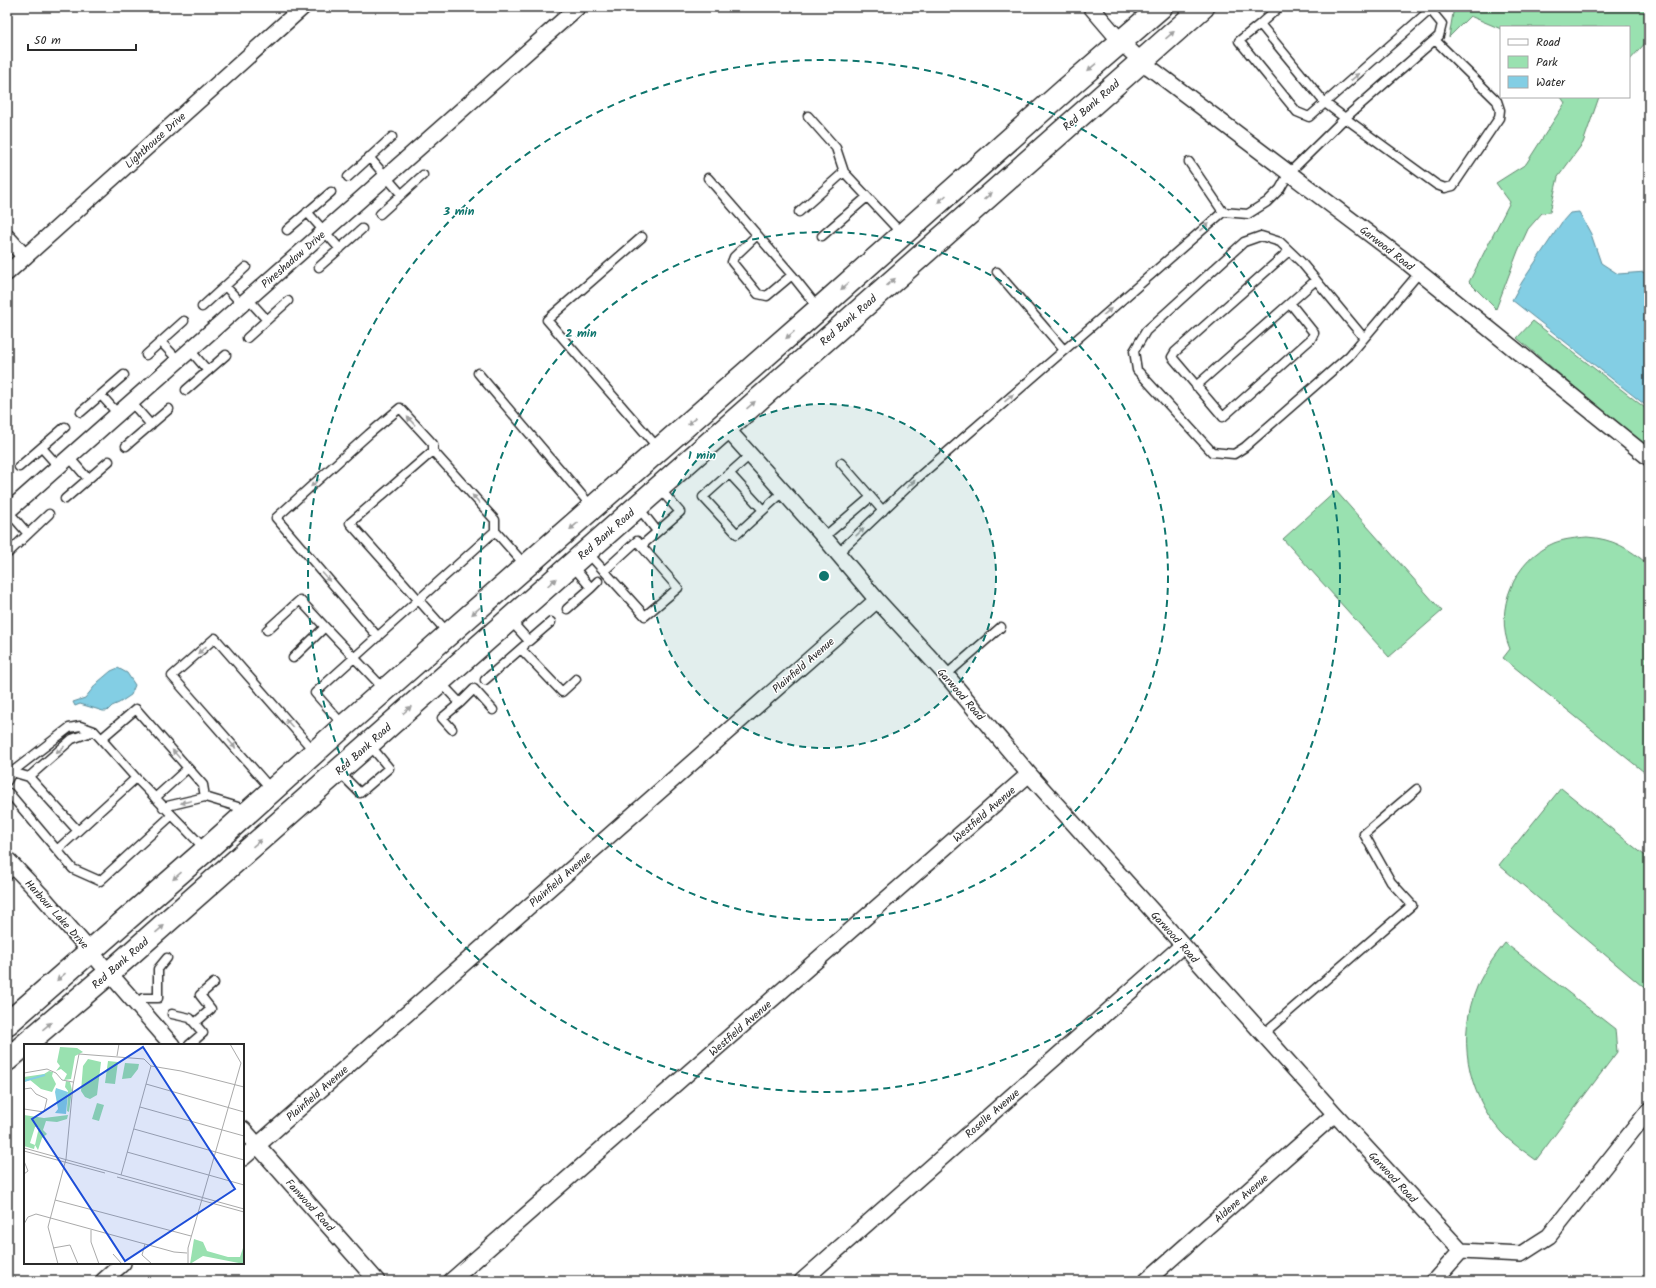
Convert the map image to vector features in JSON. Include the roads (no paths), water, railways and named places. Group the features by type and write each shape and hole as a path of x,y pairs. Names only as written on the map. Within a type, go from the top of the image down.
{"main road":[{"path":"7,1024 206,850 526,566 594,509 1064,90 1161,7"},
{"name":"Red Bank Road","path":"26,1044 109,973 369,744 1203,7"},
{"path":"726,428 733,385"},
{"path":"648,497 659,450"},
{"name":"Red Bank Road","path":"7,1060 24,1046"}],"street":[{"name":"Lighthouse Drive","path":"7,273 303,7"},
{"name":"Pineshadow Drive","path":"7,511 578,7"},
{"name":"Garwood Road","path":"1091,7 1121,42 1141,61 1419,273 1649,458"},
{"path":"7,237 25,257"},
{"name":"Garwood Road","path":"726,428 824,537 877,600 946,675 1029,774 1335,1114 1461,1251"},
{"name":"Plainfield Avenue","path":"244,1157 877,600"},
{"name":"Westfield Avenue","path":"451,1281 1029,774"},
{"name":"Harbour Lake Drive","path":"10,868 90,951"},
{"name":"Roselle Avenue","path":"802,1281 1182,945"},
{"path":"90,951 171,1044"},
{"path":"1434,1281 1461,1251 1521,1254 1549,1236 1649,1110"},
{"name":"Aldene Avenue","path":"1146,1281 1335,1114"},
{"name":"Fanwood Road","path":"244,1130 377,1281"},
{"path":"103,1281 122,1264"}],"lane":[{"path":"838,553 914,482 1224,212 1248,214 1267,202 1280,189 1289,173 1345,118 1439,36 1442,24 1429,9 1309,117 1298,112 1239,41 1279,7"},
{"path":"1260,24 1325,102 1437,185 1445,188 1453,186 1498,118 1500,110 1497,101 1435,40"},
{"path":"808,116 836,148 844,172 867,198 903,234"},
{"path":"348,177 392,137"},
{"path":"369,157 401,194"},
{"path":"1189,162 1224,212"},
{"path":"799,212 844,172"},
{"path":"380,214 423,175"},
{"path":"708,178 792,275 819,310"},
{"path":"287,230 331,192"},
{"path":"822,236 867,198"},
{"path":"307,212 340,249"},
{"path":"319,267 362,229"},
{"path":"758,235 734,257 732,262 758,294 767,296 792,275"},
{"path":"1364,338 1316,280 1280,242 1261,236 1244,242 1146,331 1134,351 1137,370 1212,452 1234,454 1245,447 1349,356 1419,273"},
{"path":"642,237 547,320 659,450"},
{"path":"1289,251 1174,352 1172,358 1223,416 1310,339 1314,333 1290,303"},
{"path":"202,307 246,267"},
{"path":"996,272 1064,350"},
{"path":"1196,386 1316,280"},
{"path":"225,286 267,320"},
{"path":"247,338 288,301"},
{"path":"146,355 184,321"},
{"path":"161,342 178,360"},
{"path":"190,350 208,371"},
{"path":"186,390 226,355"},
{"path":"478,373 594,509"},
{"path":"81,412 124,375"},
{"path":"101,395 118,414"},
{"path":"131,402 151,425"},
{"path":"378,637 276,518 400,408 433,444 433,451 495,520 495,531 526,566"},
{"path":"126,446 169,409"},
{"path":"20,467 65,427"},
{"path":"42,448 88,479"},
{"path":"433,451 350,523 449,635"},
{"path":"750,455 703,497 737,534 783,492"},
{"path":"65,499 109,461"},
{"path":"842,463 883,511"},
{"path":"730,474 763,510"},
{"path":"641,546 680,512 648,497"},
{"path":"648,497 657,531"},
{"path":"824,537 871,497"},
{"path":"7,511 28,534"},
{"path":"7,554 49,514"},
{"path":"344,726 315,693 495,531"},
{"path":"579,558 604,571 645,616 678,588 637,541 604,571"},
{"path":"579,558 591,588"},
{"path":"567,609 598,581"},
{"path":"268,630 300,600 355,657 385,691"},
{"path":"510,619 529,642"},
{"path":"485,680 551,622"},
{"path":"293,658 325,627"},
{"path":"946,675 1001,627"},
{"path":"272,790 172,676 215,638 315,752"},
{"path":"521,649 562,692 576,679"},
{"path":"440,681 460,703"},
{"path":"452,729 442,718 474,689 493,710"},
{"path":"101,739 136,709 203,785 205,797"},
{"path":"171,816 100,881 73,870 8,794 7,782 12,772 69,728 80,726 94,731 171,816 206,850"},
{"path":"29,777 72,739 94,731"},
{"path":"338,771 360,793 389,768 369,744"},
{"path":"155,798 188,768"},
{"path":"12,772 29,777 78,831"},
{"path":"57,850 136,778"},
{"path":"1263,1034 1412,904 1391,882 1364,834 1417,789"},
{"path":"163,807 205,797 250,810"},
{"path":"136,1004 144,998 158,998 158,969 167,958"},
{"path":"195,1023 211,1009 200,996 214,983"},
{"path":"172,1014 190,1018 203,1032 191,1044"}],"water":[{"path":"1579,212 1591,234 1601,263 1618,274 1646,272 1649,274 1649,408 1512,300 1522,282 1562,222 1570,213"},
{"path":"118,668 127,673 135,685 131,695 112,706 107,711 80,704 75,706 73,702 85,698 98,682 111,671"}]}
